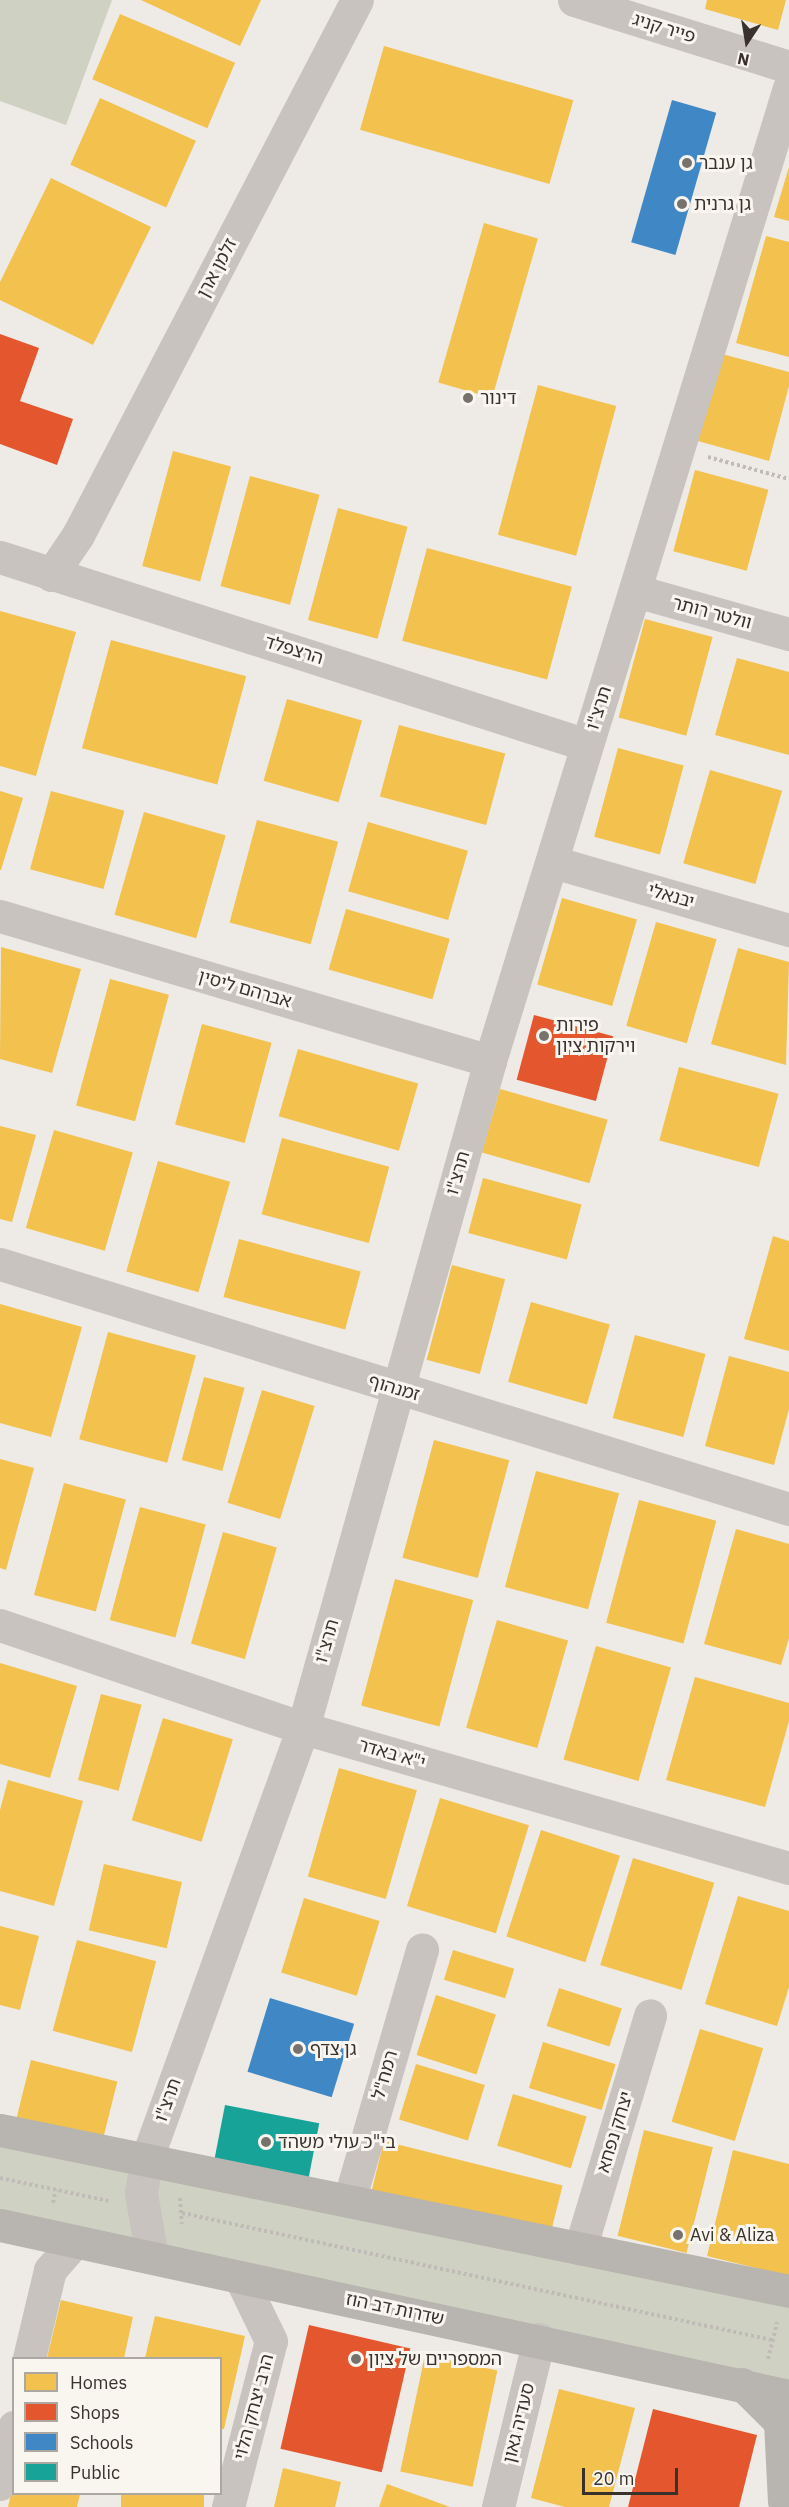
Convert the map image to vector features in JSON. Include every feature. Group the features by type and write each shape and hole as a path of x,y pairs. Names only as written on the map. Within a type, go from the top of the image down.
{"street":[{"name":"זלמן ארן","path":"58,577 357,0"},
{"name":"פייר קניג","path":"574,0 789,68"},
{"name":"תרצ\"ו","path":"152,2257 141,2193 146,2161 303,1728 490,1061 789,88"},
{"name":"הרצפלד","path":"0,557 587,745"},
{"name":"וולטר רותר","path":"636,591 789,634"},
{"name":"יבנאלי","path":"553,862 789,930"},
{"name":"אברהם ליסין","path":"0,916 490,1061"},
{"name":"זמנהוף","path":"0,1264 789,1509"},
{"name":"י\"א באדר","path":"0,1625 303,1728 789,1868"},
{"name":"רמח\"ל","path":"349,2201 422,1949"},
{"name":"יצחק נפחא","path":"580,2249 650,2015"},
{"path":"0,2130 787,2291"},
{"name":"שדרות דב הוז","path":"0,2225 539,2339 764,2390"},
{"path":"30,2357 50,2270 75,2241"},
{"name":"הרב יצחק הלוי","path":"228,2507 271,2342 240,2277"},
{"name":"סעדיה גאון","path":"498,2507 539,2339"},
{"path":"764,2390 780,2422 785,2499"},
{"path":"0,2484 12,2435"}],"path":[{"path":"678,449 789,479"},
{"path":"178,2168 184,2264"},
{"path":"0,2178 114,2202"},
{"path":"182,2213 772,2340"},
{"path":"764,2390 772,2340 787,2291"}],"green space":[{"path":"0,0 112,0 66,125 0,101"},
{"path":"0,2130 789,2291 789,2396 0,2225"}],"building: Homes":[{"path":"141,0 261,0 240,46"},
{"path":"707,0 786,0 778,30 705,9"},
{"path":"120,14 235,63 207,128 92,79"},
{"path":"384,46 573,100 549,184 360,130"},
{"path":"100,98 196,141 166,207 70,165"},
{"path":"789,167 789,221 774,217"},
{"path":"51,178 151,227 93,345 0,300 0,282"},
{"path":"484,223 538,238 492,398 438,383"},
{"path":"766,236 789,242 789,357 736,343"},
{"path":"722,354 789,372 789,386 769,461 698,441"},
{"path":"538,385 616,406 576,556 498,535"},
{"path":"173,451 231,467 200,581 142,566"},
{"path":"695,470 768,490 747,571 673,551"},
{"path":"250,476 320,495 290,605 220,586"},
{"path":"338,508 408,527 378,639 308,620"},
{"path":"427,548 572,587 547,680 402,641"},
{"path":"0,611 76,632 36,776 0,766"},
{"path":"645,619 713,637 686,736 619,718"},
{"path":"111,640 246,676 217,784 82,748"},
{"path":"737,658 789,672 789,755 715,735"},
{"path":"287,699 362,720 339,802 264,781"},
{"path":"399,725 505,753 486,825 380,796"},
{"path":"618,748 684,766 660,854 594,837"},
{"path":"710,770 782,791 755,884 683,863"},
{"path":"0,791 23,798 1,870 0,870"},
{"path":"51,791 124,811 103,889 30,869"},
{"path":"144,812 226,835 196,938 115,915"},
{"path":"257,820 338,842 311,944 230,922"},
{"path":"368,822 468,851 448,920 348,891"},
{"path":"562,898 637,919 612,1006 537,985"},
{"path":"346,909 450,939 432,999 329,970"},
{"path":"656,922 717,939 687,1043 626,1026"},
{"path":"1,947 81,969 52,1073 0,1059"},
{"path":"738,948 789,962 786,1065 711,1044"},
{"path":"110,979 169,995 135,1121 76,1106"},
{"path":"202,1024 272,1043 245,1143 175,1124"},
{"path":"298,1049 418,1083 399,1151 279,1116"},
{"path":"679,1067 778,1094 759,1167 659,1140"},
{"path":"500,1089 608,1120 589,1183 482,1152"},
{"path":"0,1126 36,1135 12,1222 0,1219"},
{"path":"54,1130 133,1153 105,1251 26,1228"},
{"path":"282,1138 389,1167 369,1243 262,1214"},
{"path":"158,1161 230,1182 198,1292 126,1272"},
{"path":"483,1178 582,1204 567,1259 468,1233"},
{"path":"773,1236 789,1241 789,1351 744,1339"},
{"path":"239,1239 361,1272 345,1330 223,1297"},
{"path":"452,1265 505,1279 480,1374 427,1360"},
{"path":"531,1302 610,1325 587,1404 508,1382"},
{"path":"0,1304 82,1327 51,1437 0,1423"},
{"path":"108,1332 196,1356 167,1463 79,1439"},
{"path":"635,1335 706,1354 683,1437 613,1418"},
{"path":"729,1356 789,1372 789,1409 774,1465 705,1446"},
{"path":"204,1377 245,1388 222,1471 182,1460"},
{"path":"262,1390 315,1406 280,1519 228,1503"},
{"path":"434,1440 509,1460 478,1578 402,1558"},
{"path":"0,1459 34,1468 6,1570 0,1568"},
{"path":"536,1471 619,1493 588,1609 505,1587"},
{"path":"64,1483 126,1500 96,1612 34,1595"},
{"path":"639,1500 716,1521 683,1643 606,1623"},
{"path":"140,1507 206,1525 175,1638 110,1620"},
{"path":"736,1529 789,1544 789,1638 781,1665 704,1644"},
{"path":"223,1532 277,1547 245,1659 191,1644"},
{"path":"395,1579 473,1600 439,1727 361,1706"},
{"path":"497,1620 568,1640 537,1748 466,1728"},
{"path":"596,1646 671,1667 638,1781 563,1759"},
{"path":"0,1663 77,1686 50,1778 0,1764"},
{"path":"695,1677 789,1703 789,1721 765,1807 666,1780"},
{"path":"101,1694 142,1705 119,1791 78,1780"},
{"path":"163,1718 233,1739 202,1842 132,1820"},
{"path":"339,1768 417,1790 386,1899 308,1877"},
{"path":"8,1780 83,1801 54,1906 0,1891 0,1810"},
{"path":"440,1798 529,1825 496,1933 407,1906"},
{"path":"541,1830 620,1856 585,1962 506,1937"},
{"path":"633,1858 714,1883 682,1990 600,1965"},
{"path":"104,1864 182,1882 167,1948 89,1930"},
{"path":"738,1896 789,1911 789,1987 777,2026 705,2004"},
{"path":"304,1898 380,1921 357,1996 281,1973"},
{"path":"0,1926 39,1936 20,2010 0,2005"},
{"path":"77,1940 156,1961 132,2052 53,2031"},
{"path":"453,1950 514,1969 505,1998 444,1980"},
{"path":"559,1988 622,2008 609,2046 547,2026"},
{"path":"436,1995 496,2014 476,2074 417,2055"},
{"path":"700,2029 763,2048 735,2141 672,2122"},
{"path":"543,2042 616,2064 602,2110 529,2088"},
{"path":"31,2060 117,2082 101,2148 15,2126"},
{"path":"416,2064 485,2085 468,2141 399,2119"},
{"path":"513,2094 587,2117 571,2168 497,2146"},
{"path":"644,2130 713,2147 687,2253 618,2236"},
{"path":"384,2141 563,2186 549,2238 371,2193"},
{"path":"733,2150 789,2164 789,2276 707,2256"},
{"path":"61,2300 133,2317 124,2357 47,2357"},
{"path":"155,2316 245,2336 224,2429 222,2429 222,2357 145,2357"},
{"path":"425,2355 497,2370 473,2487 400,2471"},
{"path":"559,2389 635,2408 609,2507 565,2507 531,2498"},
{"path":"283,2468 341,2482 335,2507 274,2507"},
{"path":"387,2484 450,2507 379,2507"},
{"path":"12,2489 12,2495 80,2495 77,2507 8,2507"},
{"path":"121,2495 204,2495 204,2507 121,2507"}],"building: Shops":[{"path":"0,334 39,348 20,401 73,419 57,465 0,444"},
{"path":"534,1015 613,1036 596,1101 517,1080"},
{"path":"309,2325 410,2348 382,2472 280,2449"},
{"path":"653,2409 757,2435 739,2507 628,2507"}],"building: Schools":[{"path":"672,100 716,113 675,255 631,242"},
{"path":"270,1998 354,2024 332,2097 247,2072"}],"building: Public":[{"name":"בי\"כ עולי משהד","path":"225,2105 319,2123 309,2178 214,2160"}],"place":[{"name":"גן ענבר","path":"687,163"},
{"name":"גן גרנית","path":"682,204"},
{"name":"דינור","path":"468,398"},
{"name":"פירות וירקות ציון","path":"544,1036"},
{"name":"גן צדף","path":"298,2049"},
{"name":"בי\"כ עולי משהד","path":"266,2142"},
{"name":"Avi & Aliza","path":"678,2235"},
{"name":"המספריים של ציון","path":"356,2359"}]}
